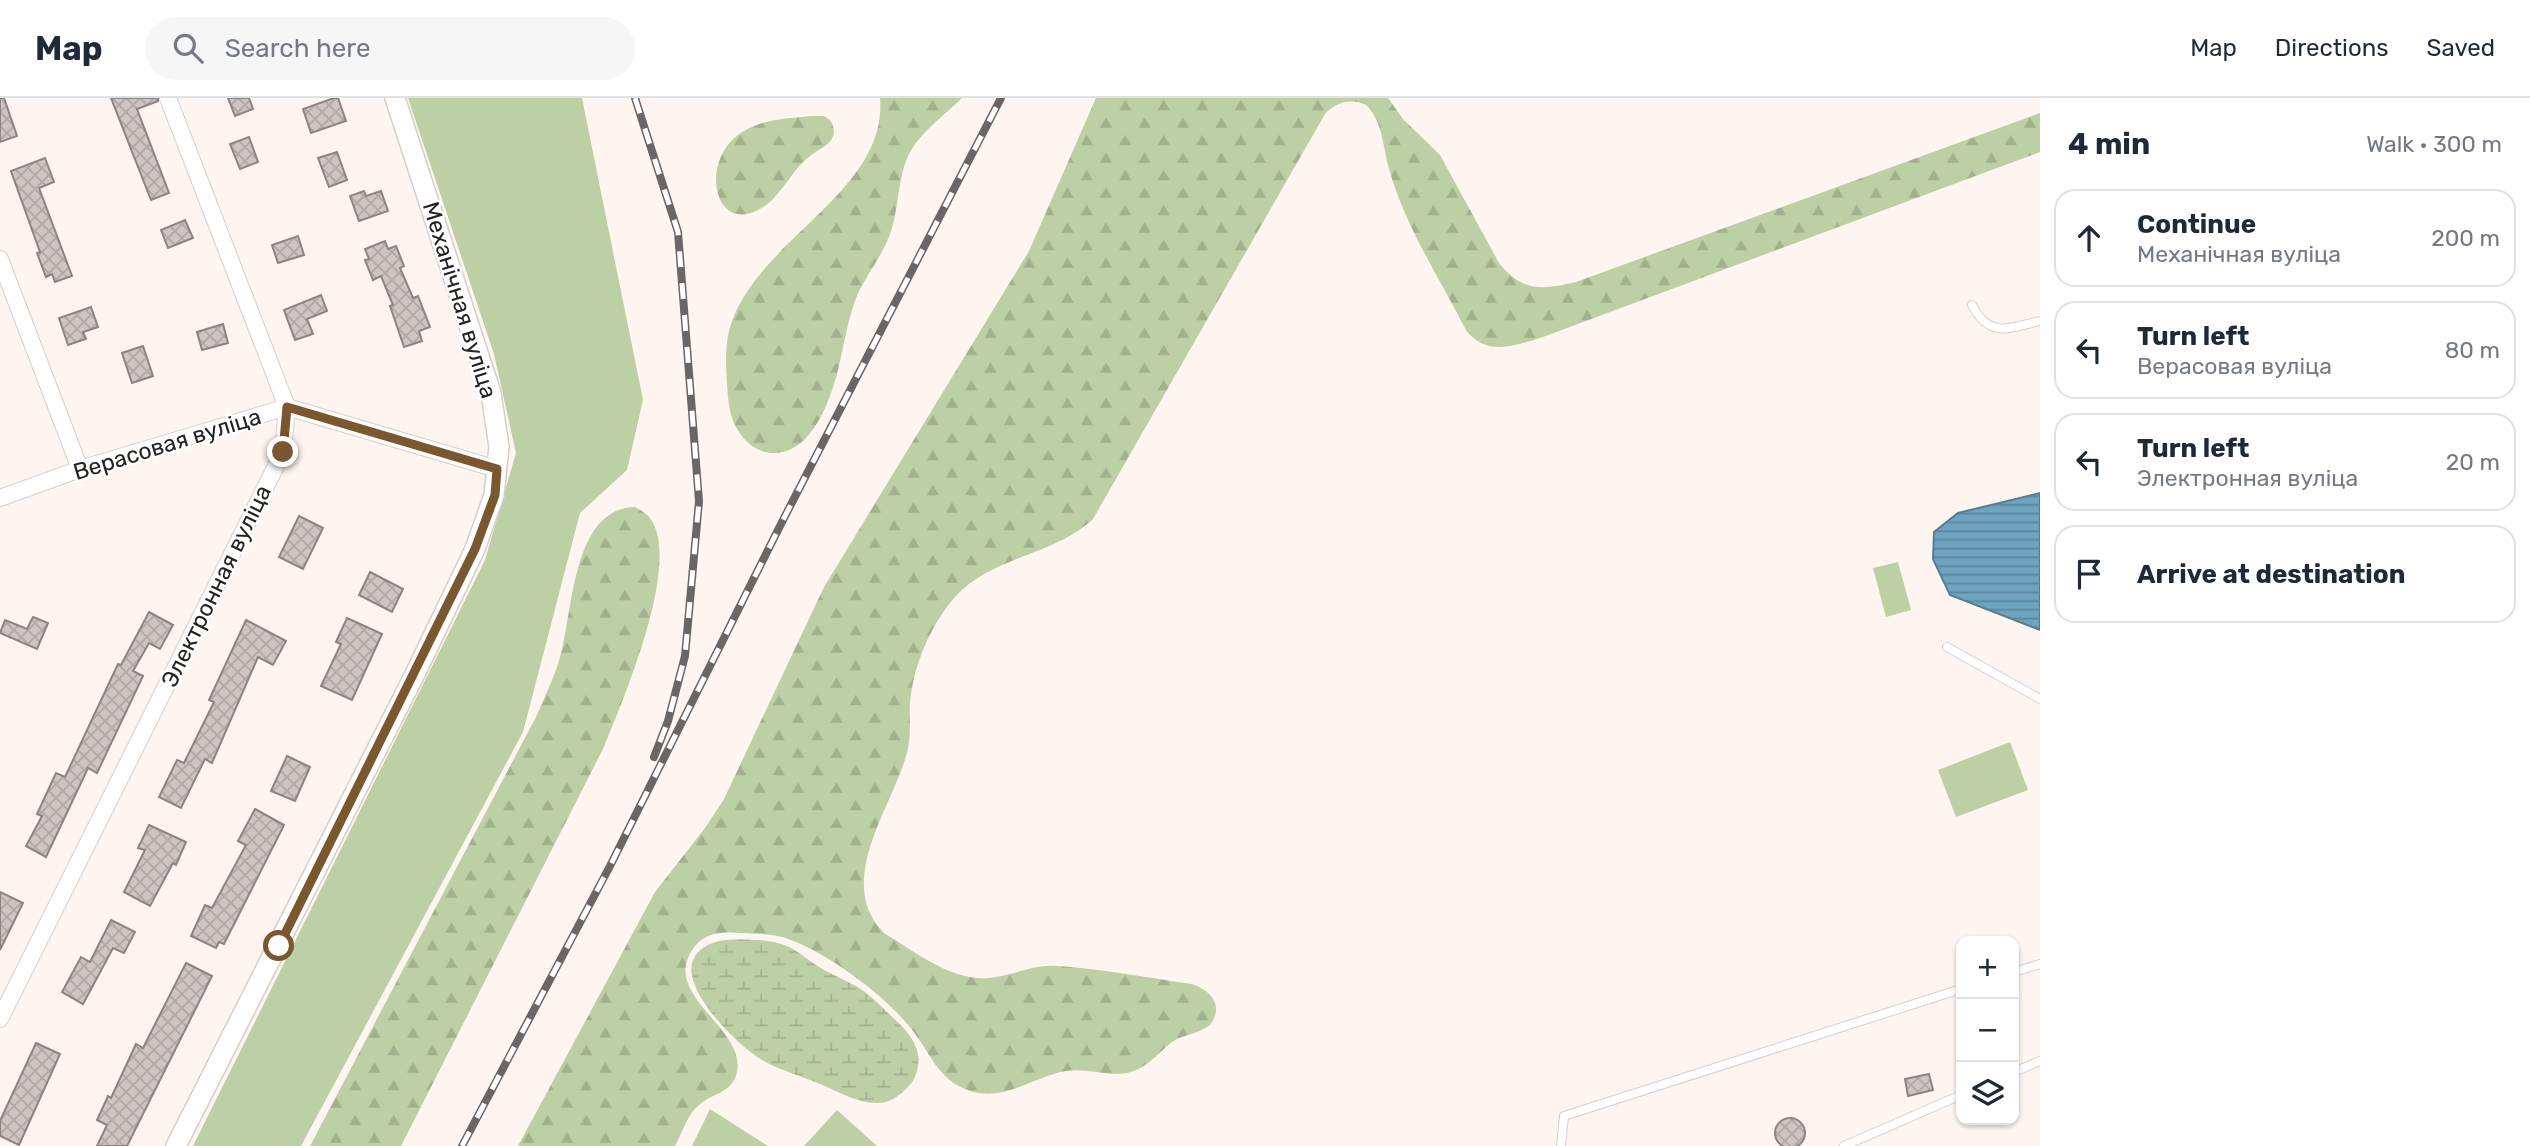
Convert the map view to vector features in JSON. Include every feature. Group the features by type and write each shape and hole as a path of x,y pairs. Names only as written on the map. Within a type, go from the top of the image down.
{"street":[{"name":"Электронная вуліца","path":"0,1019 283,452 287,407 169,98"},
{"name":"Механічная вуліца","path":"176,1146 279,946 469,562 495,495 499,447 491,393 395,98"},
{"path":"0,259 80,469"},
{"name":"Верасовая вуліца","path":"0,498 80,469 287,407 497,469"}],"lane":[{"path":"1972,305 1979,320 1995,328 2003,329 2040,321"},
{"path":"1947,647 2040,699"},
{"path":"2019,970 2040,964"},
{"path":"1562,1146 1564,1116 1956,991"},
{"path":"2019,1070 2040,1060"},
{"path":"1844,1146 1956,1097"}],"green space":[{"path":"408,98 582,98 643,400 627,470 580,513 523,732 301,1146 193,1146 485,560 516,453 494,354"},
{"path":"880,98 962,98 926,132 908,156 889,237 858,293 833,388 818,422 807,437 789,450 780,453 761,451 744,439 734,424 731,413 726,364 729,331 742,299 763,270 842,190 863,162 877,132"},
{"path":"1096,98 1388,98 1403,119 1440,155 1499,263 1525,284 1543,287 1576,282 2040,113 2040,152 1543,337 1501,347 1483,344 1466,330 1403,208 1388,165 1381,133 1371,111 1366,105 1355,102 1344,102 1334,107 1325,114 1093,519 1060,541 1004,564 970,583 955,597 938,620 915,675 906,756 879,822 865,869 864,892 870,913 884,933 937,966 981,978 1050,966 1093,969 1192,984 1214,1000 1216,1012 1210,1025 1172,1042 1150,1062 1134,1071 1117,1074 1066,1071 1004,1092 979,1093 965,1089 941,1072 913,1031 888,1004 857,978 824,956 779,937 762,934 717,934 705,937 695,946 686,964 687,980 694,995 729,1040 736,1055 737,1072 727,1089 695,1109 675,1146 518,1146 655,892 724,799 824,587 1029,251"},
{"path":"824,116 830,120 834,133 830,142 803,162 766,205 742,215 730,211 721,202 717,189 717,173 721,157 730,143 744,131 760,124"},
{"path":"635,507 652,521 659,542 659,569 646,634 604,747 401,1146 310,1146 537,715 560,658 574,585 588,541 599,524 615,512"},
{"path":"1898,562 1911,610 1886,617 1873,568"},
{"path":"2010,742 2028,790 1956,817 1938,770"},
{"path":"760,940 789,947 859,988 902,1026 913,1041 918,1059 914,1079 906,1089 886,1102 860,1101 769,1064 729,1033 704,1002 695,985 691,970 695,956 708,945 720,941"},
{"path":"710,1109 768,1146 692,1146"},
{"path":"837,1110 877,1146 804,1146"}],"water":[{"path":"2040,493 2040,630 1950,595 1933,559 1934,532 1958,513"}],"building":[{"path":"0,98 4,98 17,136 0,142"},
{"path":"111,98 158,98 158,101 137,109 169,193 151,200"},
{"path":"228,98 249,98 253,109 235,116"},
{"path":"338,98 346,121 311,133 303,109"},
{"path":"249,137 258,162 240,169 230,144"},
{"path":"337,152 347,180 329,187 318,158"},
{"path":"45,158 54,182 39,188 72,276 55,282 52,274 46,277 37,253 40,252 11,171"},
{"path":"364,191 366,196 381,191 388,211 359,221 350,196"},
{"path":"185,220 193,238 168,248 161,230"},
{"path":"298,236 304,255 278,263 272,245"},
{"path":"385,241 388,249 396,246 404,266 400,268 413,298 418,296 430,327 419,331 422,341 404,347 390,306 393,305 381,276 373,280 365,260 369,259 365,249"},
{"path":"321,295 327,311 307,319 313,334 295,340 284,310"},
{"path":"91,307 98,327 83,332 86,339 68,345 59,318"},
{"path":"223,324 228,343 202,350 197,332"},
{"path":"143,346 153,376 132,383 122,353"},
{"path":"299,516 323,528 303,569 279,557"},
{"path":"370,572 403,589 392,612 359,595"},
{"path":"149,612 173,625 160,649 149,643 133,671 143,676 97,773 88,768 46,857 26,846 42,816 37,814 56,773 65,777 118,664 121,665"},
{"path":"33,617 48,623 37,649 0,633 5,620 27,629"},
{"path":"347,618 382,634 352,700 321,686 341,644 336,642"},
{"path":"246,620 286,641 273,665 258,657 212,763 205,759 181,808 159,797 177,760 184,763 214,702 209,700"},
{"path":"287,756 310,767 295,801 271,791"},
{"path":"255,809 284,825 224,944 219,942 216,948 191,936 205,905 212,908 246,845 238,841"},
{"path":"149,825 186,842 176,865 173,863 150,906 124,892 145,850 138,848"},
{"path":"0,892 23,903 0,950"},
{"path":"111,920 135,932 124,953 113,948 83,1004 62,992 81,957 90,962"},
{"path":"186,963 212,976 127,1146 97,1146 107,1125 97,1120 108,1096 111,1098 136,1044 143,1048"},
{"path":"36,1043 60,1054 19,1145 0,1136 0,1121"},
{"path":"1929,1074 1933,1090 1908,1096 1905,1079"},
{"path":"1784,1119 1796,1119 1804,1127 1804,1139 1796,1147 1784,1147 1776,1139 1776,1127"}],"railway":[{"path":"635,98 678,232 699,501 685,656 668,721 654,757"},
{"path":"462,1146 610,866 784,518 1001,98"}],"route":[{"path":"279,946 475,549 495,495 497,469 287,407 283,452"}]}
